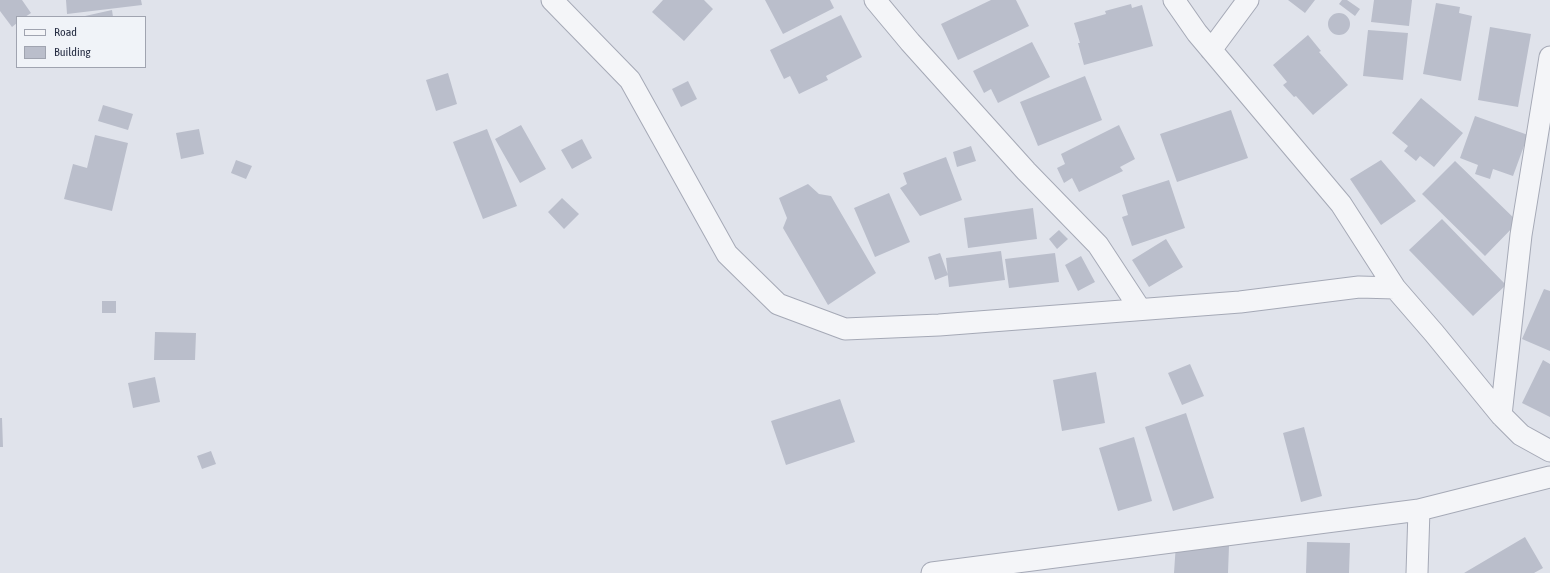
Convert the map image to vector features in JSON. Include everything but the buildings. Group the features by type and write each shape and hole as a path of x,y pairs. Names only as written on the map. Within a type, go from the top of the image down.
{"street":[{"path":"552,0 630,80 727,254 778,304 846,329 939,325 1240,302 1359,287 1395,288"},
{"path":"875,0 910,42 1026,171 1098,246 1140,309"},
{"path":"1174,0 1197,33 1341,204 1395,288 1501,415 1521,435 1550,451"},
{"path":"1211,50 1248,0"},
{"path":"1501,415 1521,235 1550,57"},
{"path":"932,573 1419,510 1550,477"},
{"path":"1417,573 1419,510"}]}
